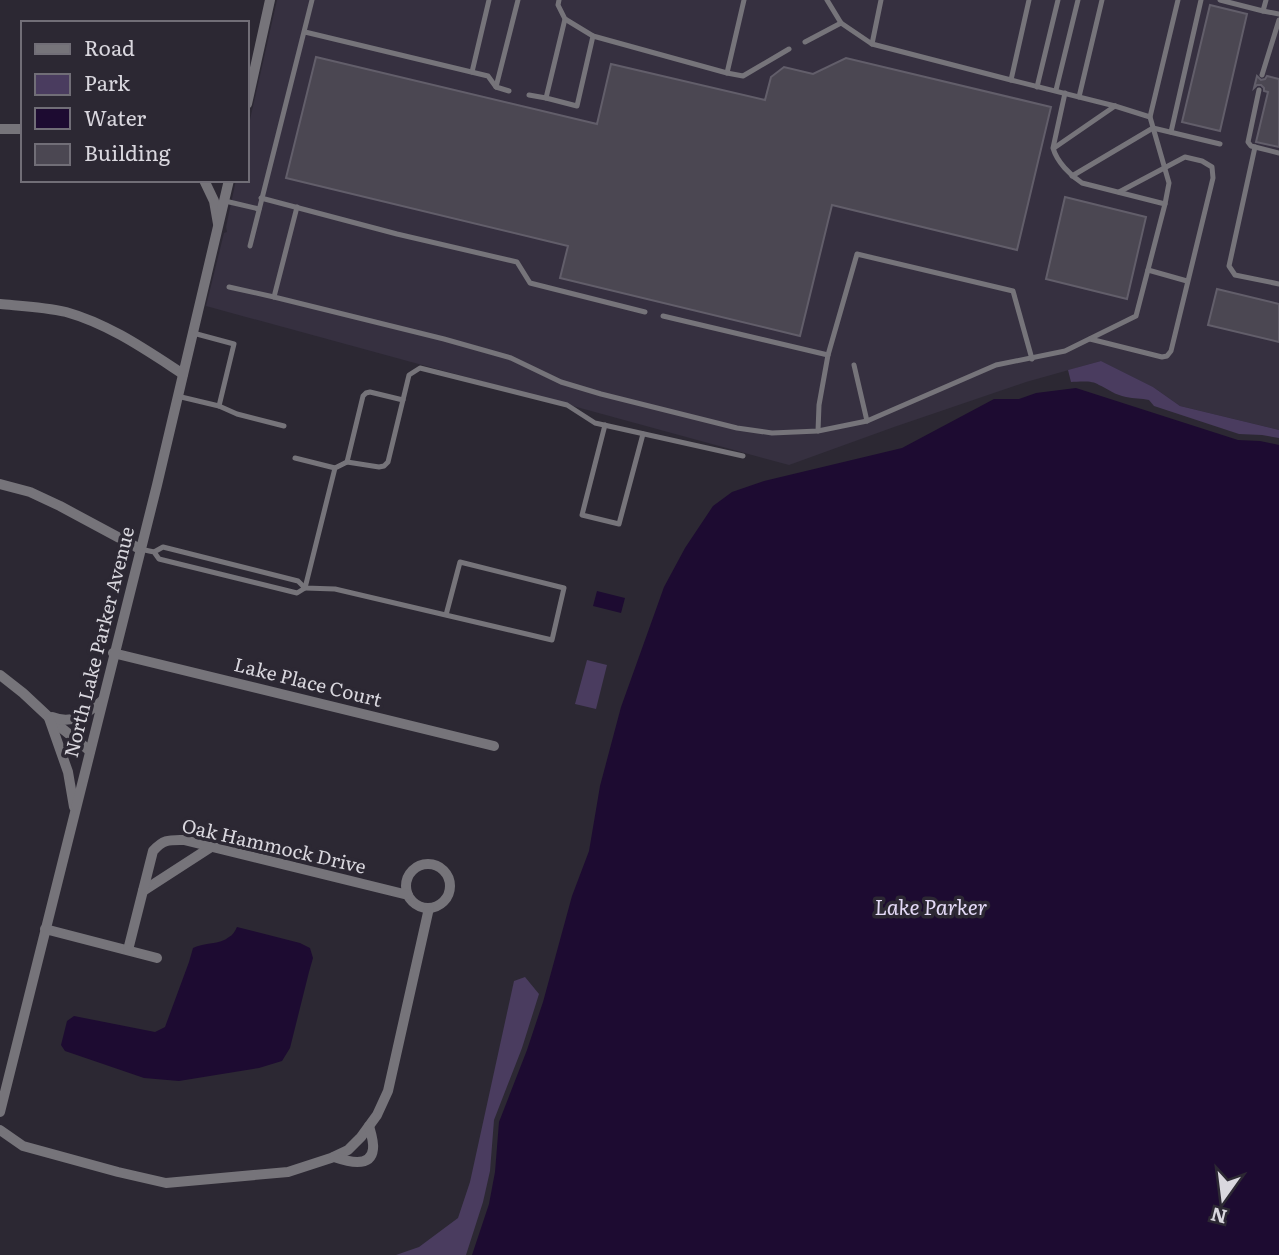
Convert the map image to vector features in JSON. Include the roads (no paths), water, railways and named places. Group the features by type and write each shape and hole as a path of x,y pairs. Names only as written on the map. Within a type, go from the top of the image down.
{"street":[{"path":"248,99 270,0"},
{"path":"0,129 21,129"},
{"path":"205,182 214,201 219,228"},
{"name":"North Lake Parker Avenue","path":"0,1112 229,182"},
{"path":"0,304 50,309 108,327 183,374"},
{"path":"0,484 30,492 140,549"},
{"name":"Lake Place Court","path":"113,653 494,746"},
{"path":"0,675 90,751"},
{"path":"48,716 59,720 73,720 86,714 102,701"},
{"path":"48,716 68,772 75,811"},
{"name":"Oak Hammock Drive","path":"128,950 153,851 160,843 170,840 184,840 408,895"},
{"path":"143,891 211,847"},
{"path":"426,864 439,867 448,878 449,891 442,903 429,908 416,904 408,895 406,881 413,869 426,864"},
{"path":"0,1130 23,1146 166,1183 288,1172 348,1150 377,1115 388,1091 429,908"},
{"path":"46,929 157,958"},
{"path":"334,1157 352,1162 368,1158 373,1148 369,1126"}],"lane":[{"path":"250,246 312,0"},
{"path":"472,72 489,0"},
{"path":"496,87 518,0"},
{"path":"559,0 558,5 565,19 593,36 727,73 743,76 789,49"},
{"path":"727,73 744,0"},
{"path":"827,0 841,23 872,44 1056,90 1150,117"},
{"path":"872,44 881,0"},
{"path":"1011,79 1029,0"},
{"path":"1037,87 1058,0"},
{"path":"1056,90 1078,0"},
{"path":"1079,97 1102,0"},
{"path":"229,287 476,347 511,358 561,382 737,428 772,433 818,431 867,421 996,365 1065,351 1136,316 1166,204 1169,183 1150,117 1178,0"},
{"path":"1171,132 1201,0"},
{"path":"1220,0 1279,14"},
{"path":"1264,11 1266,0"},
{"path":"546,98 565,19"},
{"path":"1262,75 1279,20"},
{"path":"805,42 841,23"},
{"path":"305,32 488,76 496,87 509,91"},
{"path":"530,95 577,106 593,36"},
{"path":"1259,90 1248,142 1249,145 1279,153"},
{"path":"1065,93 1053,148 1072,176 1082,183 1166,204"},
{"path":"1053,148 1115,106"},
{"path":"1072,176 1153,128 1220,144"},
{"path":"1255,147 1229,266 1235,275 1279,284"},
{"path":"1090,339 1162,357 1171,351 1213,178 1212,167 1202,161 1185,158 1119,192"},
{"path":"261,198 517,262 530,283 645,312"},
{"path":"225,201 259,209"},
{"path":"274,297 297,207"},
{"path":"818,431 828,355 857,254 1013,291 1032,359"},
{"path":"1148,271 1187,281"},
{"path":"663,316 828,355"},
{"path":"193,333 234,344 219,406"},
{"path":"854,365 867,421"},
{"path":"295,458 335,468 347,461 384,466 388,463 409,375 419,368 567,405 595,423 743,456"},
{"path":"347,461 363,396 370,392 403,400"},
{"path":"177,396 284,426"},
{"path":"605,425 582,515 607,521 619,523 643,434"},
{"path":"305,588 335,468"},
{"path":"153,552 163,547 298,580 305,588"},
{"path":"140,549 153,552 159,559 297,593 305,588 335,589 552,640 564,588 460,562 446,615"}],"water":[{"name":"Lake Parker","path":"1076,388 1238,440 1279,445 1279,1255 472,1255 489,1204 499,1122 543,1002 572,896 589,851 600,786 621,707 664,587 685,548 713,506 732,492 764,481 902,448 994,399 1019,399 1036,393"},
{"path":"597,591 625,598 621,613 593,606"},
{"path":"237,927 310,948 313,958 290,1048 282,1061 259,1068 179,1081 144,1078 65,1051 61,1045 67,1021 74,1016 155,1032 165,1027 193,948 225,940"}]}
